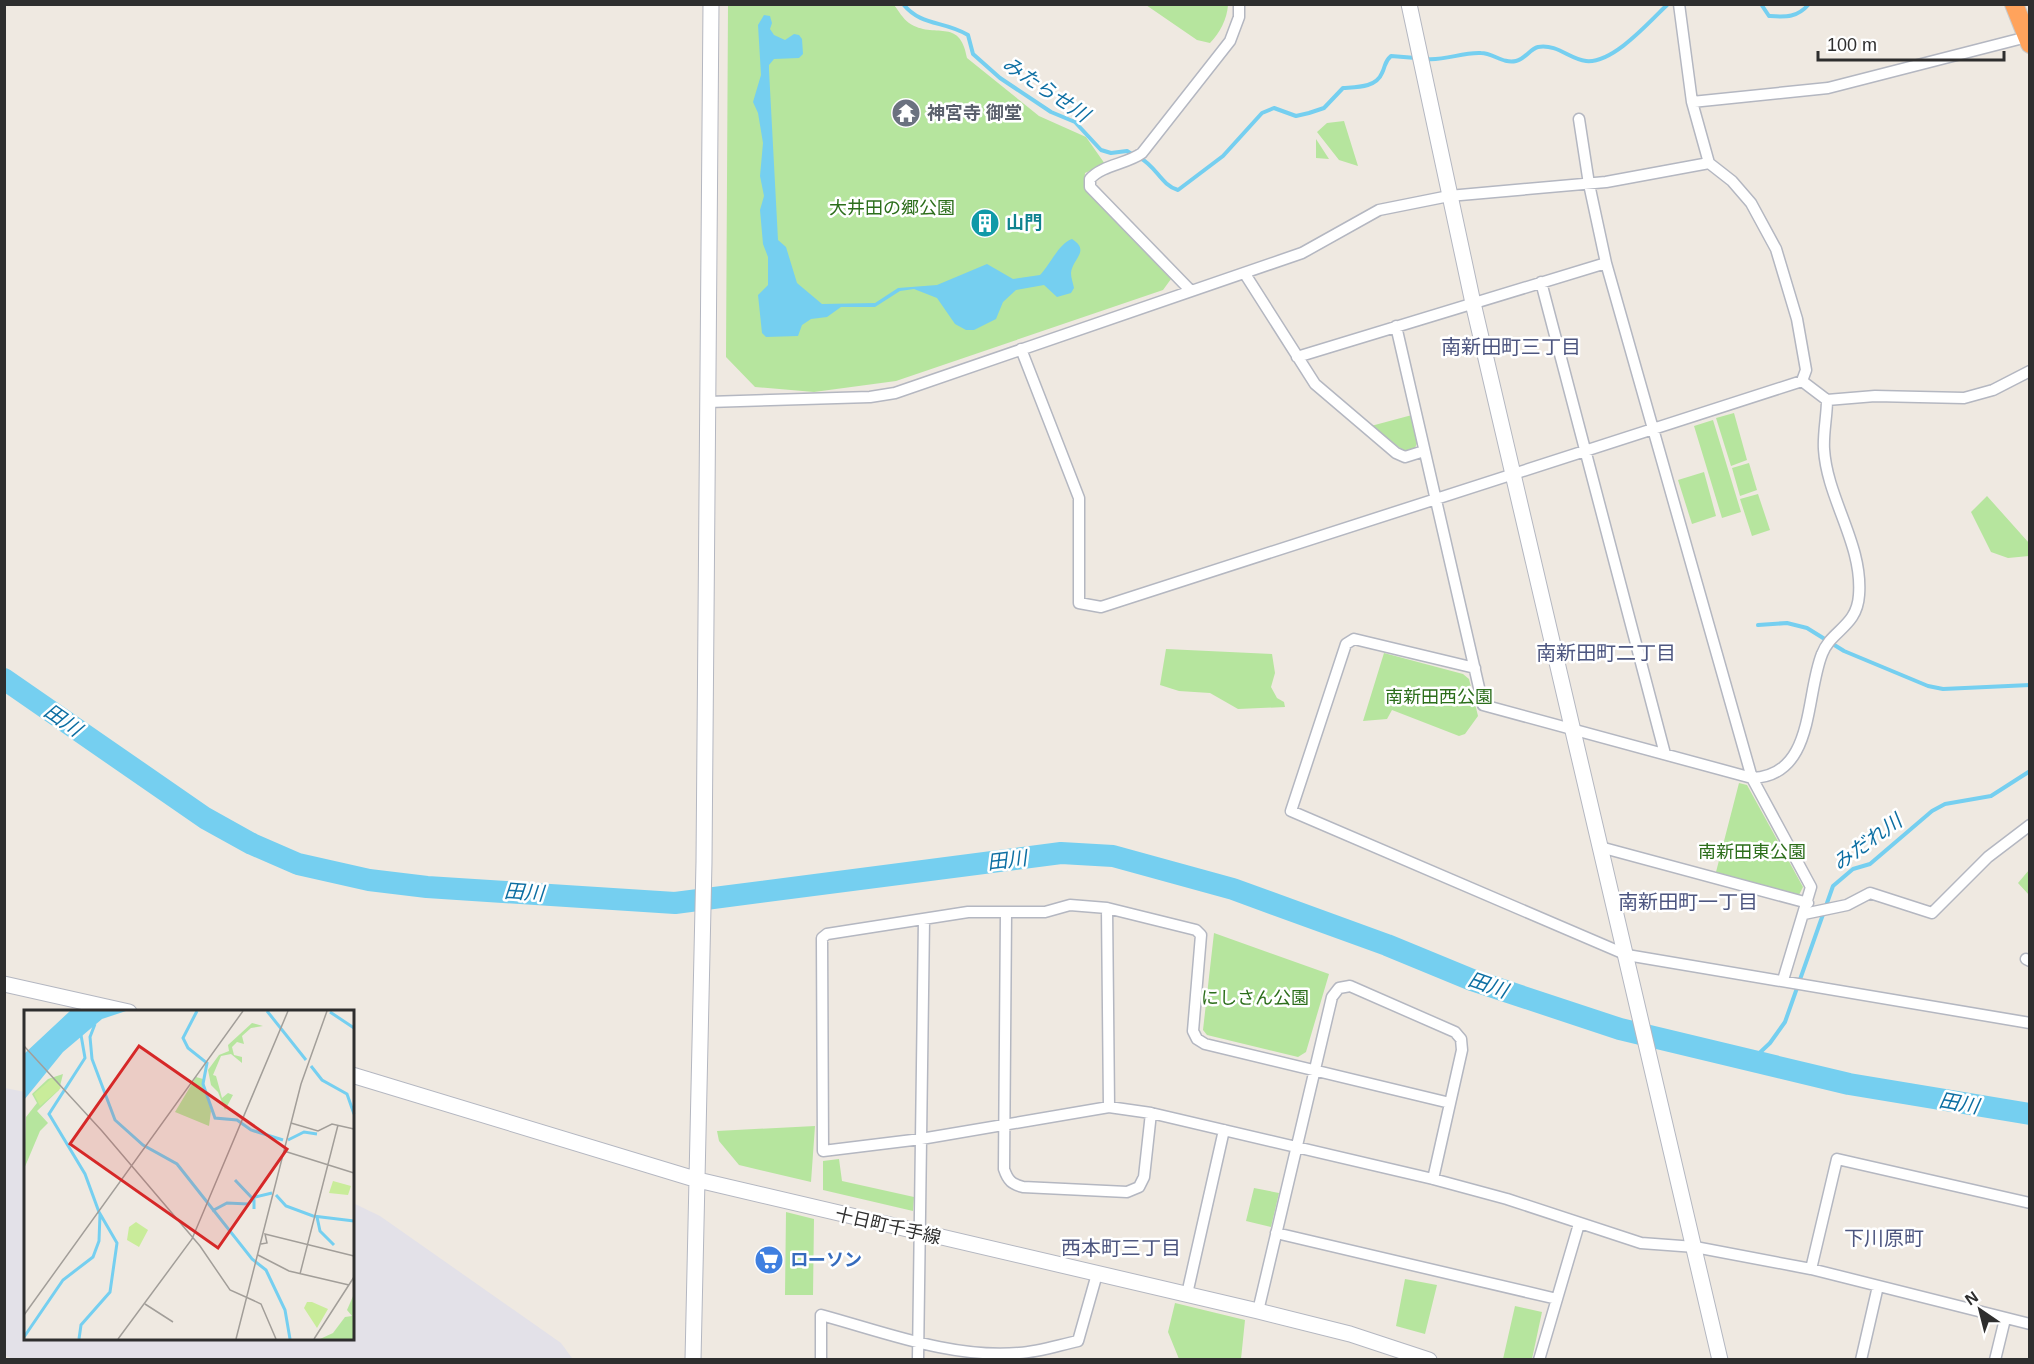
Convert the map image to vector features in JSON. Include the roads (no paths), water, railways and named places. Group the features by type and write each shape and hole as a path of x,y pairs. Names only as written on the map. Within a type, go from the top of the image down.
{"highway":[{"path":"2014,4 2029,39"}],"street":[{"path":"693,1359 704,862 711,4"},
{"path":"1191,291 1090,187 1090,179 1095,173 1131,162 1142,153 1230,41 1239,17 1239,4"},
{"path":"1409,4 1473,303 1720,1359"},
{"path":"1679,4 1692,102 1709,163 1732,181 1751,203 1776,249 1797,319 1806,370 1802,381"},
{"path":"1692,102 1828,88 2029,39"},
{"path":"1579,119 1589,184 1606,263 1752,778 1811,887 1809,910 1783,980"},
{"path":"708,402 895,393 1302,253 1368,214 1449,196 1589,184 1709,163"},
{"path":"1298,357 1606,263"},
{"path":"1245,274 1324,394 1396,453 1404,457 1424,451"},
{"path":"1541,282 1665,754"},
{"path":"1396,326 1483,705 1752,778 1765,777 1780,770 1799,747 1822,653 1847,626 1857,606 1859,586 1856,563 1824,449 1827,399"},
{"path":"1021,350 1079,498 1078,603 1101,606 1802,381"},
{"path":"1802,381 1827,399 1875,396 1964,398 1994,390 2030,371"},
{"path":"1475,668 1354,639 1346,645 1290,811 1627,955 2030,1023"},
{"path":"1600,847 1809,910 1833,908 1870,893 1932,914 1988,857 2030,825"},
{"path":"1450,1103 1205,1044 1197,1040 1193,1031 1201,935 1196,930 1107,908 1070,905 1045,912 968,912 827,934 822,938 823,1151 921,1139 1109,1107 1151,1113 1433,1179 1507,1199 1641,1243 1695,1247 1811,1269 2030,1324"},
{"path":"1107,908 1109,1107"},
{"path":"1006,913 1004,1169 1007,1179 1013,1185 1127,1192 1139,1187 1144,1177 1151,1113"},
{"path":"918,1359 924,919"},
{"path":"4,984 124,1010"},
{"path":"1258,1311 1332,997 1339,988 1350,986 1455,1032 1461,1039 1462,1050 1433,1179"},
{"name":"十日町千手線","path":"354,1076 698,1180 1258,1311 1350,1334 1429,1359"},
{"path":"1187,1294 1224,1130"},
{"path":"1811,1269 1837,1159 2030,1203"},
{"path":"1539,1359 1579,1224"},
{"path":"1276,1233 1557,1299"},
{"path":"821,1359 821,1315 917,1341 976,1353 1020,1353 1078,1341 1097,1274"},
{"path":"1861,1359 1878,1286"},
{"path":"1995,1359 2005,1319"}],"water":[{"path":"764,15 770,16 772,23 770,29 774,35 785,40 794,34 799,35 802,39 803,54 799,58 774,59 769,65 778,240 786,247 797,283 822,304 875,303 898,288 937,285 987,264 1013,279 1040,275 1067,241 1072,239 1080,247 1080,251 1072,268 1074,288 1071,293 1057,297 1044,285 1016,290 1003,302 996,319 974,330 966,330 955,324 937,298 914,289 900,291 875,307 841,307 827,317 811,319 802,325 798,336 766,337 762,333 758,295 768,285 768,257 763,244 760,210 764,196 760,176 763,143 758,113 753,102 761,75 758,25"}],"waterway":[{"name":"みたらせ川","path":"903,4 925,20 968,35 973,54 1000,78 1051,112 1075,122 1101,150 1111,153 1127,151 1133,155"},
{"name":"みたらせ川","path":"1426,59 1481,53 1511,62 1519,60 1535,48 1545,47 1580,60 1597,60 1619,49 1668,4"},
{"name":"みたらせ川","path":"1761,4 1769,16 1781,17 1796,14 1809,4"},
{"name":"みたらせ川","path":"1140,158 1146,161 1167,184 1178,190 1223,156 1262,113 1274,108 1296,116 1324,108 1343,88 1365,86 1375,82 1391,56 1416,58"},
{"path":"1758,625 1787,623 1807,628 1844,651 1928,686 1943,689 2030,685"},
{"name":"田川","path":"4,679 205,818 252,844 298,864 369,880 427,887 675,903 1061,853 1113,856 1233,889 1387,945 1472,980 1620,1029 1849,1084 2030,1114"},
{"name":"みだれ川","path":"1750,1062 1770,1043 1785,1022 1833,886 1853,869 1870,864 1932,811 1945,804 1991,796 2030,771"}],"place":[{"name":"神宮寺 御堂","path":"906,113"},
{"name":"山門","path":"985,223"},
{"name":"ローソン","path":"769,1260"}],"district":[{"name":"南新田町三丁目","path":"1511,347"},
{"name":"南新田町二丁目","path":"1606,653"},
{"name":"南新田町一丁目","path":"1688,902"},
{"name":"下川原町","path":"1884,1238"},
{"name":"西本町三丁目","path":"1121,1248"}],"park label":[{"name":"大井田の郷公園","path":"892,208"},
{"name":"南新田西公園","path":"1439,697"},
{"name":"南新田東公園","path":"1752,852"},
{"name":"にしさん公園","path":"1255,998"}]}
